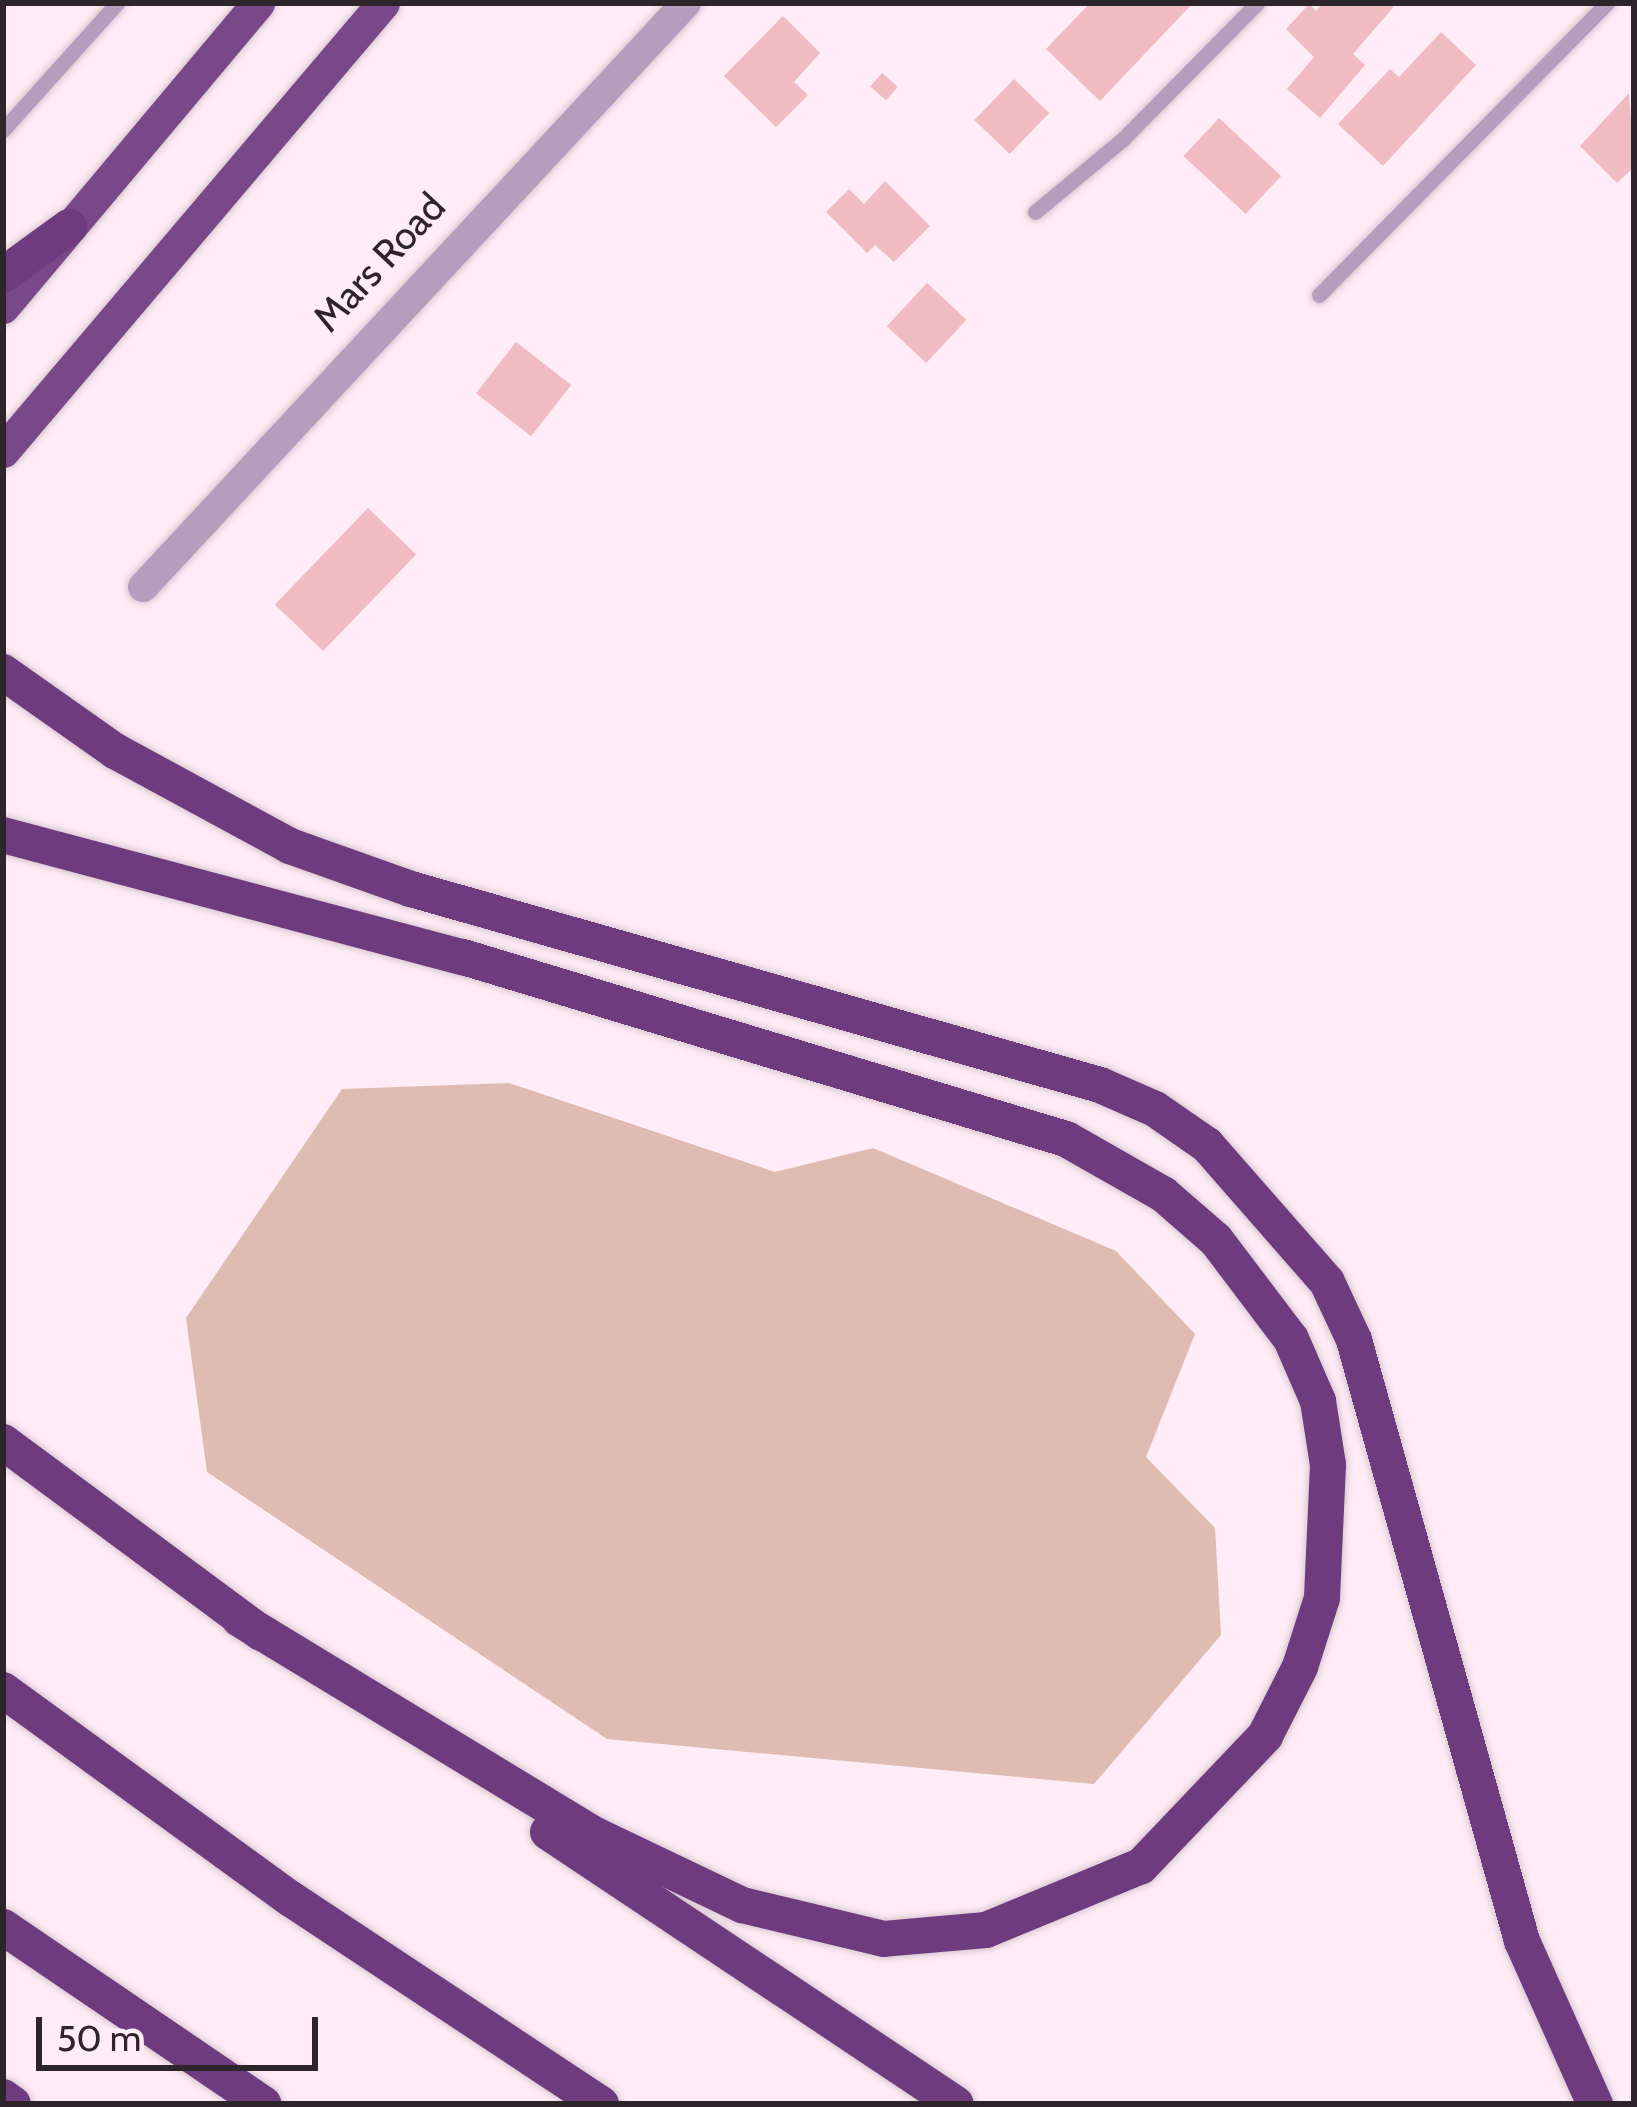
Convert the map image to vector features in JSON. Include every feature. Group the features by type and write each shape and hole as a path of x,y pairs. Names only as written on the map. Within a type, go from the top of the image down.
{"highway":[{"path":"3,307 258,3"},
{"path":"3,451 383,3"},
{"path":"3,275 68,227"},
{"path":"7,668 115,752 290,846 412,889 1100,1085 1155,1109 1208,1145 1308,1256 1354,1340 1522,1941 1595,2104"},
{"path":"3,835 463,957 1066,1138 1162,1194 1216,1240 1291,1339 1318,1401 1328,1465 1322,1598 1300,1667 1265,1736 1142,1865 986,1930 884,1939 742,1905 595,1835 240,1619"},
{"path":"3,1442 240,1619 956,2104"},
{"path":"3,1690 291,1898 601,2104"},
{"path":"3,1927 263,2104"},
{"path":"3,2097 14,2104"}],"street":[{"name":"Mars Road","path":"142,586 686,3"}],"lane":[{"path":"3,130 117,3"},
{"path":"1035,212 1123,139 1257,3"},
{"path":"1319,295 1606,3"}],"shaded area":[{"path":"509,1083 775,1172 873,1148 1116,1251 1195,1334 1146,1457 1215,1528 1221,1635 1094,1784 607,1739 207,1472 186,1318 342,1089"}],"building":[{"path":"1090,3 1193,3 1100,101 1046,49"},
{"path":"1323,3 1397,3 1353,54 1365,65 1320,118 1287,89 1314,57 1286,29 1309,4 1316,11"},
{"path":"783,16 820,53 794,82 808,95 776,127 724,76"},
{"path":"1441,32 1476,65 1383,166 1338,124 1390,69 1399,77"},
{"path":"882,73 898,87 886,100 870,87"},
{"path":"1014,79 1049,113 1010,154 974,120"},
{"path":"1629,93 1634,167 1617,183 1580,146"},
{"path":"1219,118 1281,176 1246,214 1184,156"},
{"path":"885,181 930,226 894,262 875,245 867,253 826,212 849,189 864,204"},
{"path":"927,283 966,320 926,363 887,326"},
{"path":"516,342 571,385 531,436 476,393"},
{"path":"368,508 416,555 323,651 275,604"}]}
